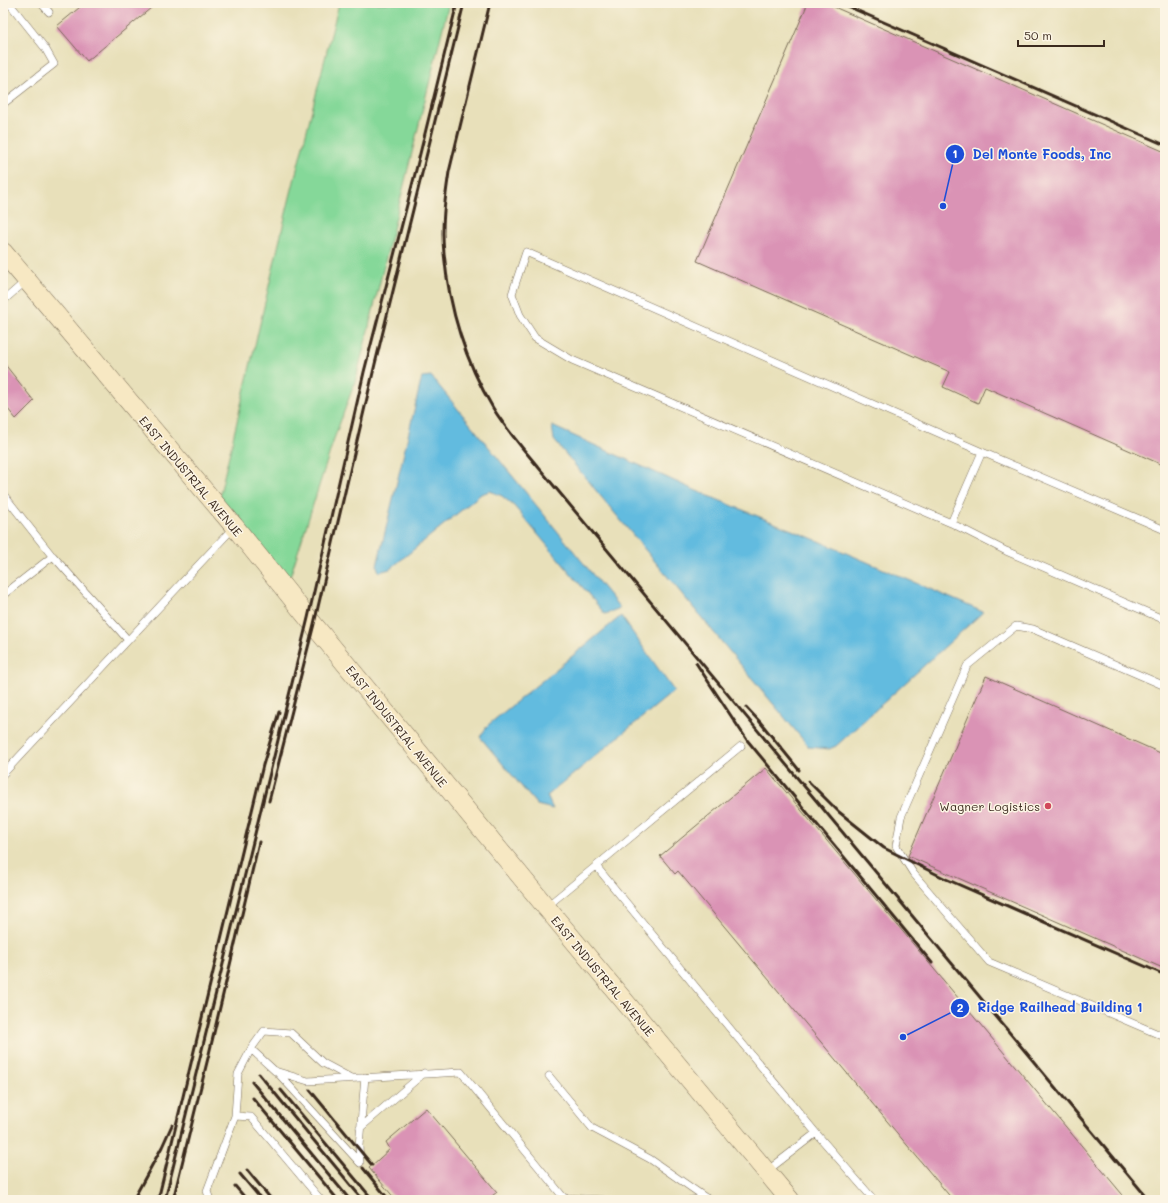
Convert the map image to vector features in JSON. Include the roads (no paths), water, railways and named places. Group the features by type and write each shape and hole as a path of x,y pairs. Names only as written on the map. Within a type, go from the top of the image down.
{"street":[{"name":"EAST INDUSTRIAL AVENUE","path":"3,252 234,526 409,742 790,1200"}],"lane":[{"path":"3,104 54,64 45,48 9,3"},
{"path":"41,3 49,12"},
{"path":"1165,530 982,452 526,252 512,294 520,315 535,338 572,360 951,523 1006,552 1165,620"},
{"path":"3,301 27,280"},
{"path":"951,523 982,452"},
{"path":"3,494 54,557 128,640"},
{"path":"3,774 234,526"},
{"path":"3,595 54,557"},
{"path":"1165,686 1033,629 1016,626 967,666 901,817 896,846 913,873 988,962 1165,1037"},
{"path":"546,907 741,746"},
{"path":"596,866 816,1133 874,1200"},
{"path":"210,1200 207,1191 235,1116 238,1074 251,1049 264,1030 291,1033 323,1063 351,1078"},
{"path":"251,1049 275,1071 360,1163 360,1128 365,1077"},
{"path":"275,1071 308,1081 461,1072 564,1198 605,1200"},
{"path":"360,1128 424,1073"},
{"path":"549,1076 592,1128 650,1159 708,1199"},
{"path":"235,1116 251,1117 321,1200"},
{"path":"767,1171 816,1133"},
{"path":"691,1200 708,1199"}],"water":[{"path":"431,376 620,608 605,614 514,506 502,496 490,491 481,494 390,569 379,572 377,566 422,377"},
{"path":"552,426 699,492 816,540 983,612 836,746 829,749 809,747 554,440"},
{"path":"621,616 674,691 547,796 553,809 537,805 480,737 488,725"}],"railway":[{"path":"165,1200 308,618 364,372 457,3"},
{"path":"269,801 314,624 375,364 464,3"},
{"path":"490,3 449,172 443,223 446,274 454,314 474,372 483,390 500,419 524,450 1149,1200"},
{"path":"840,3 1165,145"},
{"path":"696,663 747,740 932,963"},
{"path":"746,707 799,770"},
{"path":"158,1200 263,765 279,712"},
{"path":"808,781 839,812 884,848 946,879 1165,975"},
{"path":"173,1200 259,842"},
{"path":"259,1074 363,1200"},
{"path":"252,1082 350,1200"},
{"path":"281,1090 373,1200"},
{"path":"310,1090 372,1165"},
{"path":"253,1098 338,1200"},
{"path":"133,1200 162,1147 172,1125"},
{"path":"363,1168 389,1200"},
{"path":"247,1170 272,1200"},
{"path":"240,1174 262,1200"},
{"path":"235,1186 247,1200"}],"place":[{"name":"Del Monte Foods, Inc","path":"943,206"},
{"name":"Wagner Logistics","path":"1048,806"},
{"name":"Ridge Railhead Building 1","path":"903,1037"}]}
